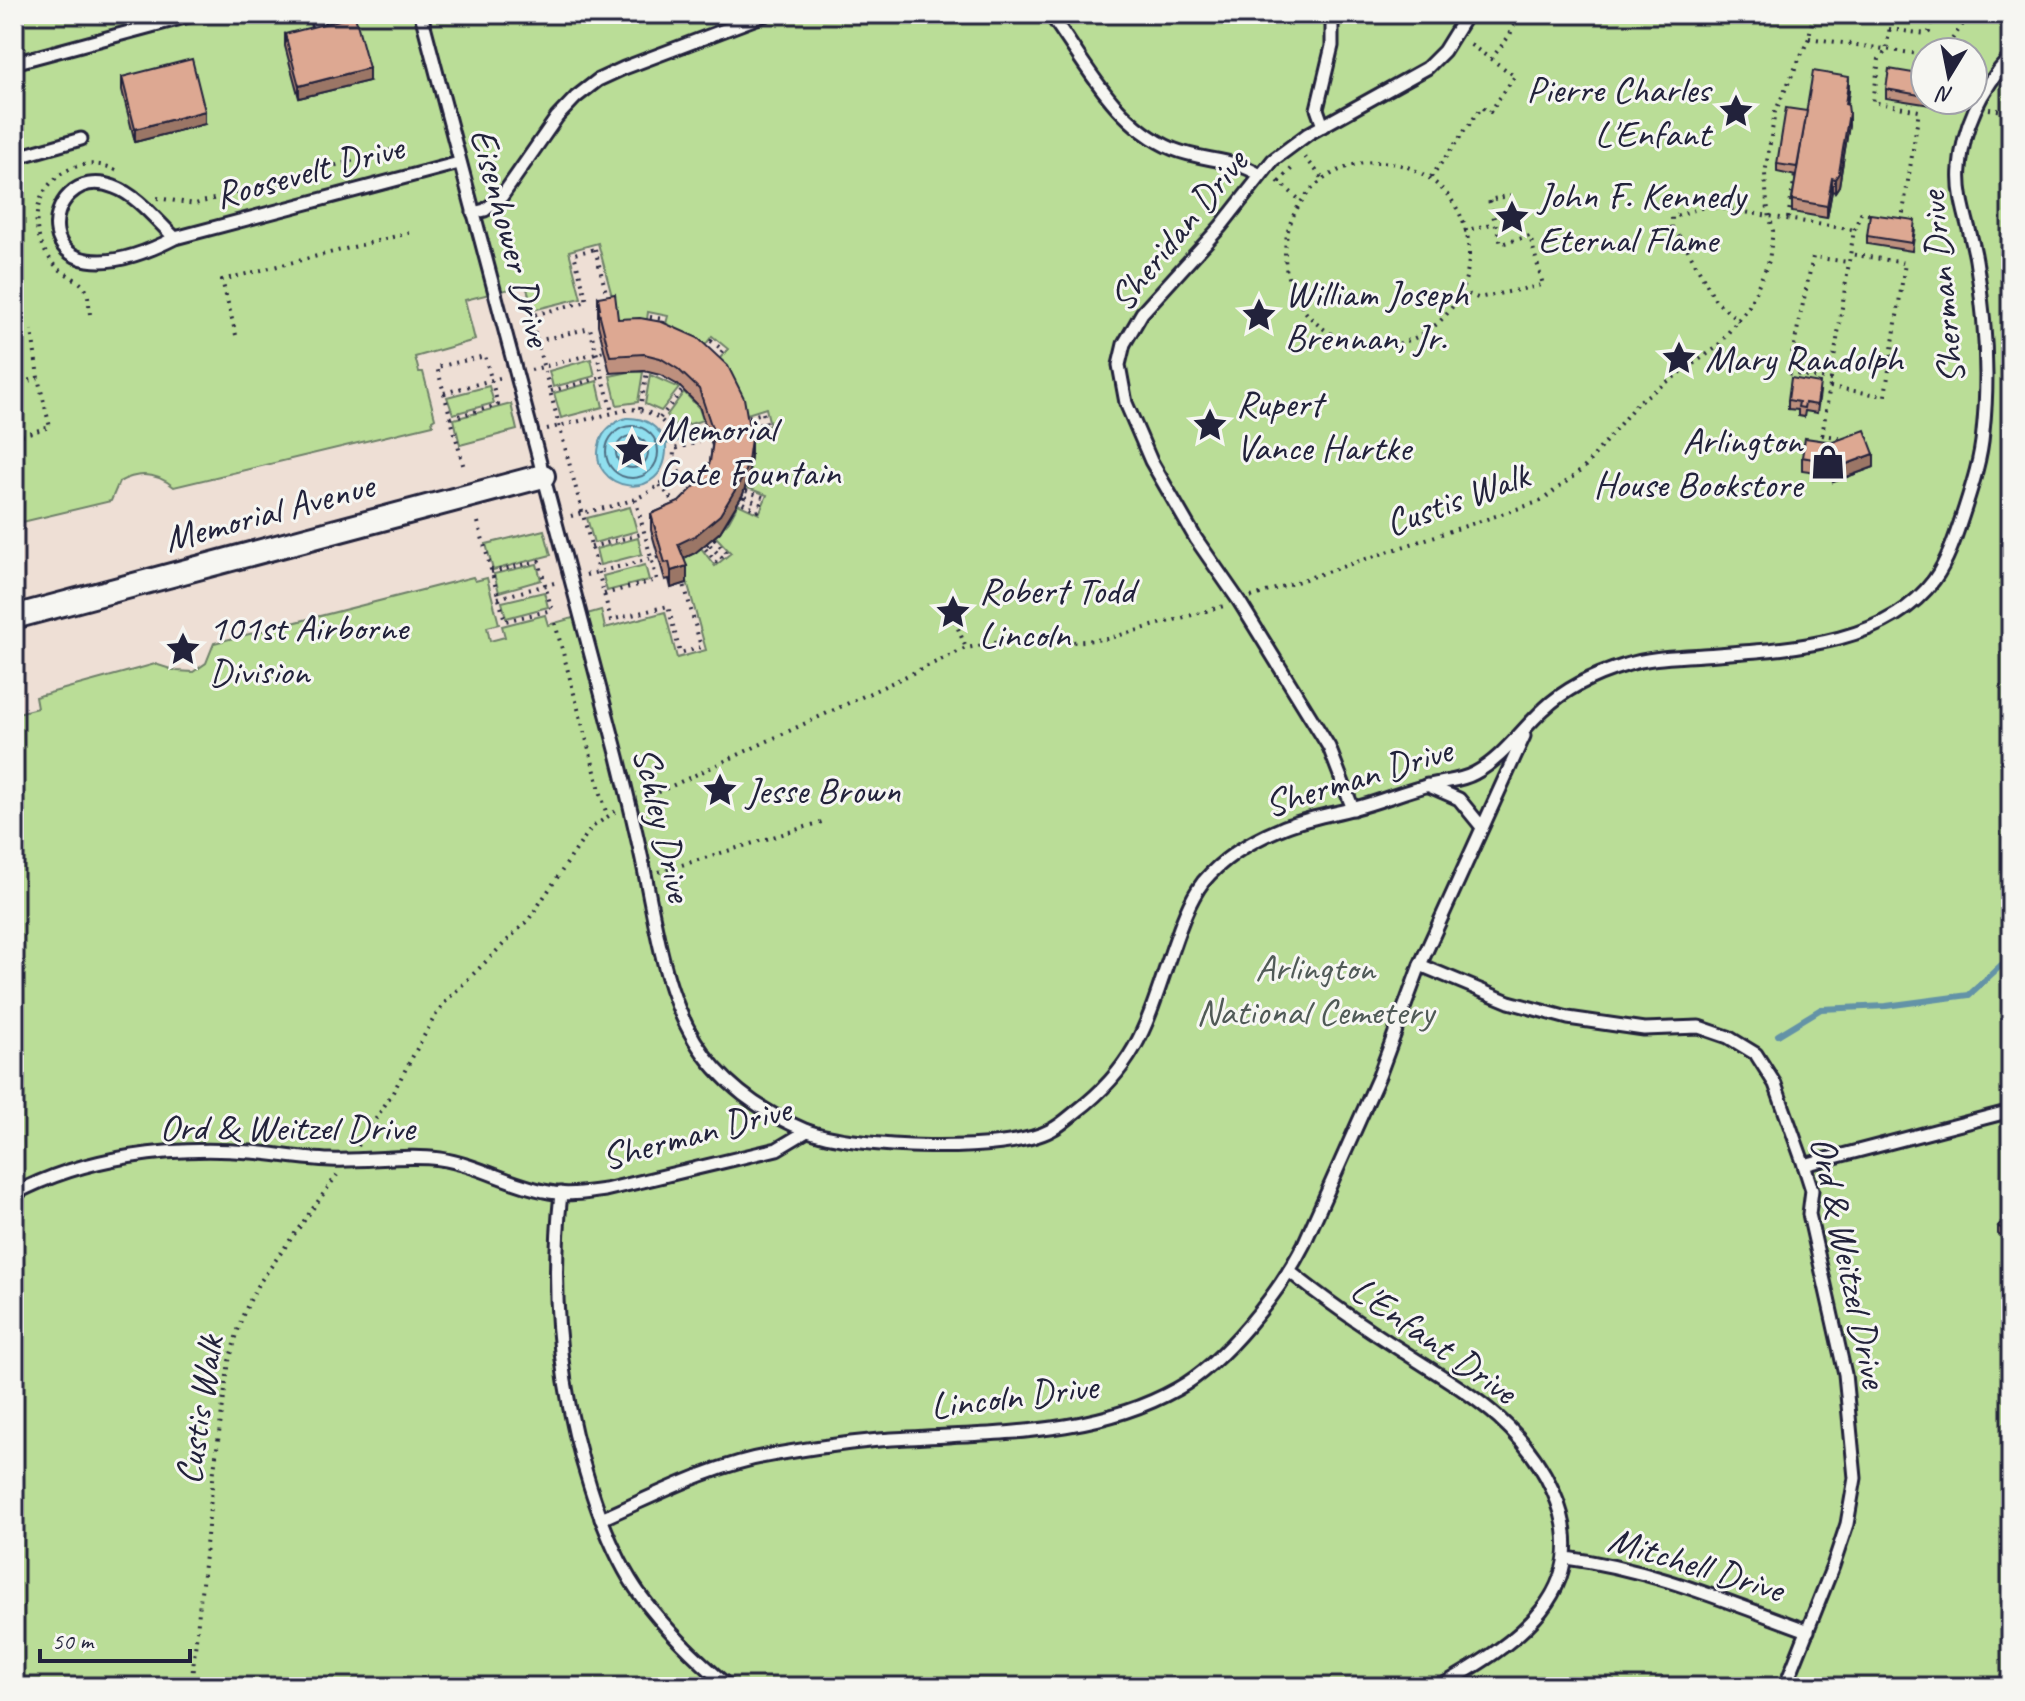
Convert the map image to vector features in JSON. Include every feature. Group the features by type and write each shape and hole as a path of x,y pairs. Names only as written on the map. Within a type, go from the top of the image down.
{"street":[{"name":"Memorial Avenue","path":"14,617 543,476"}],"lane":[{"path":"14,63 196,14"},
{"path":"316,14 319,29"},
{"name":"Eisenhower Drive","path":"421,14 543,476"},
{"path":"473,213 485,210 502,196 557,117 598,80 767,14"},
{"path":"1050,14 1122,114 1144,134 1173,149 1247,167 1260,175"},
{"path":"1323,126 1317,109 1332,46 1332,14"},
{"name":"Sheridan Drive","path":"1353,809 1329,747 1239,601 1196,539 1151,461 1126,403 1119,368 1124,344 1142,313 1221,226 1260,175 1284,151 1323,126 1427,68 1444,51 1467,14"},
{"name":"Sherman Drive","path":"561,1193 605,1190 777,1149 807,1131 852,1142 951,1146 1004,1145 1049,1132 1094,1097 1123,1068 1139,1041 1180,927 1201,885 1232,854 1275,831 1305,820 1353,809 1427,785 1469,778 1490,763 1543,710 1588,679 1631,663 1785,647 1859,633 1879,626 1921,595 1938,575 1957,533 1977,471 1984,430 1982,312 1976,257 1961,198 1959,173 1967,126 1975,107 1994,75 2011,56"},
{"path":"14,158 81,139"},
{"name":"Roosevelt Drive","path":"175,238 118,188 101,183 84,185 70,192 62,202 57,218 58,239 62,246 75,257 91,263 106,263 146,253 175,238 459,163"},
{"name":"Schley Drive","path":"543,476 630,804 660,951 684,1024 715,1069 752,1103 807,1131"},
{"name":"Lincoln Drive","path":"601,1519 721,1468 766,1455 891,1439 1052,1429 1118,1414 1179,1388 1213,1360 1240,1336 1289,1271 1304,1244 1379,1076 1420,965 1528,728"},
{"path":"1427,785 1459,799 1481,826"},
{"name":"Ord & Weitzel Drive","path":"1420,965 1509,1002 1568,1018 1644,1029 1699,1027 1728,1037 1756,1054 1770,1076 1812,1190 1809,1214 1845,1374 1855,1478 1847,1524 1785,1687"},
{"path":"1804,1165 2011,1111"},
{"name":"Ord & Weitzel Drive","path":"14,1194 52,1177 100,1163 174,1151 202,1150 347,1161 437,1159 461,1163 545,1192 561,1193"},
{"path":"561,1193 556,1307 559,1352 576,1442 601,1519 640,1595 693,1657 729,1687"},
{"name":"L'Enfant Drive","path":"1289,1271 1336,1309 1471,1395 1500,1419 1519,1439 1548,1481 1559,1505 1565,1530 1566,1558 1559,1584 1550,1600 1500,1650 1439,1687"},
{"name":"Mitchell Drive","path":"1566,1558 1645,1572 1808,1631"}],"path":[{"path":"1491,59 1510,35 1518,14"},
{"name":"Custis Walk","path":"1239,601 1541,501 1583,469 1638,402 1708,355 1739,321 1769,261 1773,231 1765,174 1770,143 1780,96 1809,38 1813,14"},
{"path":"1888,217 1902,219 1919,111 1873,102 1879,59 1886,51 1892,14"},
{"path":"1889,29 1926,34 1930,31 1933,14"},
{"path":"1954,36 1970,14"},
{"path":"1809,38 1909,53"},
{"path":"1431,177 1482,107 1490,112 1515,76 1469,44"},
{"path":"1770,143 1779,144"},
{"path":"152,197 171,203 195,204 395,149"},
{"path":"1301,201 1277,180 1306,156 1323,179"},
{"path":"1371,162 1401,165 1431,177 1454,202 1470,262 1455,304 1443,319 1425,333 1404,343 1374,347 1331,334 1303,310 1288,277 1286,242 1294,213 1301,201 1323,179 1347,167 1371,162"},
{"path":"90,314 86,291 59,269 37,237 36,215 41,197 50,184 69,169 87,164 109,166 121,172"},
{"path":"1788,218 1795,175"},
{"path":"1461,291 1478,298 1543,285 1530,236 1501,244 1489,200 1516,194"},
{"path":"1739,321 1716,301 1683,241 1678,235 1672,235 1672,217 1708,206 1854,230"},
{"path":"1819,453 1854,230 1861,213 1874,215"},
{"path":"1464,231 1495,223"},
{"path":"236,335 222,280 409,233"},
{"path":"595,249 611,312 616,359 651,360 670,366 693,380 716,406 727,427 728,460 720,490 710,509 693,526 663,541 671,570 684,584 701,647 680,653 668,606 611,620 591,547 530,316 587,301 574,254 595,249"},
{"path":"1830,387 1885,396 1905,263 1850,254"},
{"path":"1831,380 1788,373 1813,257 1849,262"},
{"path":"651,360 657,318"},
{"path":"537,341 590,328 612,412"},
{"path":"14,437 50,427 38,378 32,330"},
{"path":"693,380 717,345"},
{"path":"531,370 604,351"},
{"path":"451,418 498,405 485,356 437,367 464,468"},
{"path":"640,409 647,372"},
{"path":"444,393 504,377"},
{"path":"550,391 603,377"},
{"path":"14,385 38,378"},
{"path":"660,418 685,387"},
{"path":"547,429 612,412 640,409 660,418 673,435 695,429"},
{"path":"763,413 766,423 749,427 748,422 747,417 763,413"},
{"path":"727,427 748,422"},
{"path":"1822,435 1845,438 1848,449"},
{"path":"571,516 635,498 660,485 671,469 674,449 699,442"},
{"path":"671,469 708,483"},
{"path":"660,485 685,514"},
{"path":"720,490 760,504"},
{"path":"604,594 657,580 654,558 635,498"},
{"path":"478,522 491,572 498,598 505,621 552,611 539,561 491,572"},
{"path":"693,526 722,558"},
{"path":"591,547 645,533"},
{"path":"586,575 654,558"},
{"path":"498,598 558,582"},
{"path":"642,800 966,648 1018,639 1062,643 1106,639 1223,607"},
{"path":"955,621 966,648"},
{"path":"555,623 607,816"},
{"path":"354,1150 392,1094 435,1016 539,906 586,834 618,809"},
{"path":"657,872 825,821"},
{"name":"Custis Walk","path":"191,1687 229,1361 242,1317 263,1278 340,1171"}],"green space":[{"name":"Arlington National Cemetery","path":"14,14 2011,14 2011,1686 14,1687 14,714 37,708 35,697 155,664 193,672 206,663 214,643 473,577 475,581 487,578 499,624 487,627 490,641 505,637 502,626 545,615 548,625 601,610 605,628 665,612 677,658 706,650 687,581 678,561 701,548 715,566 731,553 715,536 729,521 738,504 759,514 767,495 745,487 750,462 748,430 770,425 766,408 744,415 713,366 728,349 712,336 698,355 662,339 668,316 648,312 645,335 618,336 614,304 598,243 569,251 581,298 533,310 526,285 465,300 475,340 415,357 419,372 423,372 435,418 433,425 174,487 154,476 134,476 119,482 111,501 14,524"},
{"path":"591,359 595,376 553,387 549,371"},
{"path":"643,372 638,402 617,405 610,376"},
{"path":"650,375 679,388 661,411 645,404"},
{"path":"597,381 603,407 561,418 554,393"},
{"path":"489,386 494,403 453,414 447,397"},
{"path":"684,392 699,408 703,420 677,428 667,415"},
{"path":"511,404 517,430 460,445 454,419"},
{"path":"630,507 637,531 594,543 587,518"},
{"path":"544,530 551,555 493,570 486,544"},
{"path":"638,538 642,554 600,565 596,549"},
{"path":"537,564 541,580 499,592 494,574"},
{"path":"645,565 649,580 607,591 603,576"},
{"path":"544,592 548,607 506,618 502,602"}],"water":[{"name":"Memorial Gate Fountain","path":"626,418 650,424 666,443 700,435 666,444 663,464 655,478 642,484 628,485 615,481 604,472 598,459 604,433"}],"building":[{"path":"355,16 369,68 299,86 285,34"},
{"path":"192,59 205,111 135,129 122,77"},
{"path":"1889,69 1909,72 1909,93 1886,89"},
{"path":"1813,71 1849,77 1845,104 1849,113 1839,173 1835,179 1832,178 1827,206 1792,200"},
{"path":"1786,108 1807,111 1797,167 1777,164"},
{"path":"1870,214 1915,220 1912,243 1867,236"},
{"path":"615,294 618,319 640,318 662,322 698,338 728,366 744,398 751,439 743,477 720,515 695,536 678,544 687,566 671,571 669,562 665,563 651,514 679,502 700,481 710,462 714,434 699,389 678,369 660,358 644,354 610,356 598,297"},
{"path":"1791,378 1820,383 1817,405 1805,403 1804,408 1798,407 1799,402 1788,400"},
{"path":"1865,430 1874,454 1833,469 1829,462 1802,457 1805,438 1833,442"},
{"path":"2011,1212 2011,1221 2006,1226 2011,1230 2011,1235 1998,1226"}],"waterway":[{"path":"1778,1035 1821,1009 1886,1006 1969,995 2011,956"}],"place":[{"name":"Pierre Charles L'Enfant","path":"1736,111"},
{"name":"John F. Kennedy Eternal Flame","path":"1512,217"},
{"name":"William Joseph Brennan, Jr.","path":"1259,315"},
{"name":"Mary Randolph","path":"1679,358"},
{"name":"Rupert Vance Hartke","path":"1210,425"},
{"name":"Memorial Gate Fountain","path":"632,450"},
{"name":"Arlington House Bookstore","path":"1828,462"},
{"name":"Robert Todd Lincoln","path":"953,612"},
{"name":"101st Airborne Division","path":"183,649"},
{"name":"Jesse Brown","path":"720,790"}]}
